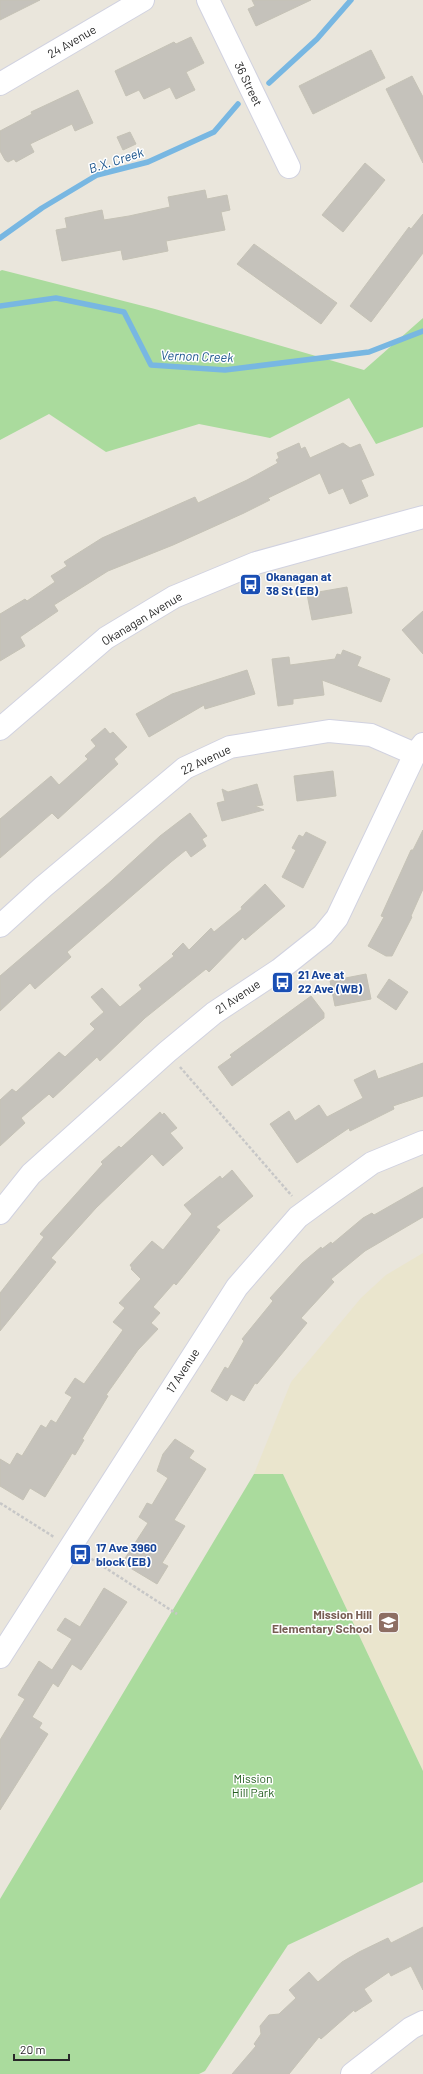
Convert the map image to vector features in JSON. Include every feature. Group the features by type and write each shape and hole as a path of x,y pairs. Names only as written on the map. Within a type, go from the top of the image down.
{"street":[{"name":"24 Avenue","path":"0,84 143,0"},
{"name":"36 Street","path":"208,0 288,167"},
{"name":"Okanagan Avenue","path":"0,729 106,638 174,597 256,563 423,517"},
{"name":"22 Avenue","path":"0,926 43,887 185,768 230,747 329,731 371,735 419,749"},
{"name":"21 Avenue","path":"0,1213 31,1174 167,1052 214,1013 279,970 323,936 337,918 419,749"},
{"name":"17 Avenue","path":"0,1657 237,1287 298,1217 372,1163 423,1142"},
{"path":"352,2074 411,2028 423,2022"}],"path":[{"path":"167,1052 305,1212"},
{"path":"0,1503 58,1539"},
{"path":"83,1553 177,1614"}],"shaded area":[{"name":"Mission Hill Elementary School","path":"423,1253 423,1771 283,1474 254,1474 291,1382 361,1298 386,1275"}],"green space":[{"path":"2,270 155,309 364,370 423,318 423,427 376,444 349,398 270,438 199,424 106,452 49,414 0,440 0,271"},
{"name":"Mission Hill Park","path":"254,1474 283,1474 423,1771 423,1882 288,1945 205,2071 199,2074 0,2074 0,1899"}],"building":[{"path":"0,0 40,0 0,20"},
{"path":"252,0 311,0 256,26 248,9 255,6"},
{"path":"191,37 204,63 186,72 195,90 176,99 170,87 144,99 139,90 126,96 115,71 174,42 176,44"},
{"path":"371,50 385,78 313,114 299,86"},
{"path":"412,76 423,97 423,163 386,89"},
{"path":"78,90 93,123 75,131 72,124 30,144 34,152 16,162 14,159 8,162 5,160 0,151 0,131 32,114 31,112"},
{"path":"130,132 136,144 123,150 117,137"},
{"path":"365,163 385,180 343,232 322,215"},
{"path":"205,190 207,199 227,195 230,210 221,212 225,230 166,241 168,251 123,260 121,250 62,261 56,230 67,228 65,218 102,210 104,220 129,216 170,207 168,197"},
{"path":"423,214 423,253 371,322 350,306 409,227 411,229"},
{"path":"254,244 337,303 321,324 237,264"},
{"path":"299,443 301,449 305,447 310,458 343,443 350,448 360,444 374,475 361,480 368,496 350,504 343,488 329,494 320,473 268,498 270,500 244,513 173,545 108,571 54,605 58,611 20,637 25,646 0,661 0,614 25,599 27,601 55,582 51,576 67,566 64,562 102,538 195,497 198,503 247,480 278,463 276,460 279,458 277,453"},
{"path":"347,587 352,613 312,620 307,594"},
{"path":"423,611 423,654 402,630"},
{"path":"343,650 361,657 357,666 390,679 381,702 322,680 324,695 293,699 293,704 278,706 272,659 289,657 290,665 335,659 337,654 341,655"},
{"path":"247,670 255,694 205,709 204,705 149,737 136,714 172,694"},
{"path":"105,728 110,734 113,732 127,747 114,759 118,764 58,819 52,813 0,858 0,819 51,776 59,785 88,759 85,756 96,746 91,740"},
{"path":"333,771 336,796 297,801 294,776"},
{"path":"257,784 263,805 255,806 264,810 222,821 217,803 225,801 222,789 228,792"},
{"path":"190,813 207,836 202,839 206,846 191,857 186,850 171,862 67,952 71,957 35,989 30,983 0,1011 0,976 111,881 160,836"},
{"path":"423,830 423,889 411,916 412,917 392,956 386,956 368,946 384,917 381,916 411,850 413,850"},
{"path":"306,832 326,842 303,888 282,877 296,850 292,848 299,835 303,837"},
{"path":"265,884 285,906 245,940 243,937 209,972 206,969 145,1018 100,1061 97,1057 53,1098 49,1094 21,1118 25,1123 0,1146 0,1100 12,1089 16,1092 59,1052 65,1057 95,1029 90,1024 104,1012 91,997 102,988 120,1007 142,989 139,985 174,956 172,954 183,943 189,950 211,928 214,932 242,909 241,907"},
{"path":"366,974 371,999 335,1006 330,981"},
{"path":"389,979 408,992 396,1010 377,997"},
{"path":"311,996 324,1013 324,1018 232,1086 218,1067 232,1057 230,1055"},
{"path":"423,1063 423,1096 393,1106 394,1109 350,1131 349,1128 297,1163 270,1124 289,1111 295,1121 319,1105 327,1117 363,1098 354,1080 375,1070 378,1079"},
{"path":"160,1112 162,1115 164,1113 177,1128 170,1133 183,1148 163,1166 152,1154 96,1208 51,1258 56,1262 0,1331 0,1293 44,1237 40,1234 103,1164 101,1162 119,1146 121,1148"},
{"path":"232,1170 253,1196 216,1227 220,1230 176,1285 174,1283 153,1307 160,1313 151,1323 158,1329 138,1350 106,1395 108,1396 82,1439 84,1440 75,1455 72,1453 45,1497 30,1488 23,1500 0,1486 0,1459 10,1465 17,1453 22,1456 41,1425 46,1428 51,1420 56,1423 72,1397 65,1393 75,1378 84,1384 123,1330 113,1322 125,1308 119,1303 141,1279 131,1269 132,1268 130,1265 152,1241 163,1250 192,1214 184,1205 220,1176 222,1179"},
{"path":"423,1187 423,1217 365,1251 331,1279 334,1282 301,1318 307,1323 257,1384 255,1383 244,1401 231,1394 227,1401 211,1391 225,1367 228,1369 244,1341 242,1339 273,1301 270,1298 302,1263 321,1247 322,1249 331,1242 332,1244 363,1218 372,1213 374,1215"},
{"path":"175,1439 194,1451 189,1458 206,1469 174,1520 185,1526 162,1563 168,1566 157,1584 122,1563 148,1523 139,1517 147,1503 152,1505 168,1478 157,1471 163,1454"},
{"path":"104,1588 127,1602 81,1670 72,1664 58,1687 53,1683 32,1717 42,1723 39,1728 48,1734 0,1810 0,1740 25,1699 18,1695 39,1661 52,1670 72,1639 57,1630 65,1618 80,1627"},
{"path":"423,1927 423,1990 411,1966 391,1976 389,1972 364,1989 372,2001 355,2012 354,2010 321,2039 319,2037 289,2074 232,2074 256,2046 254,2044 261,2034 260,2026 269,2015 279,2014 296,1998 289,1990 309,1972 318,1982 342,1962 359,1952 388,1938 391,1943"}],"waterway":[{"name":"B.X. Creek","path":"269,83 317,39 351,0"},
{"name":"B.X. Creek","path":"0,238 42,208 97,175 148,162 214,132 238,104"},
{"name":"Vernon Creek","path":"0,306 56,298 124,312 151,365 225,370 369,352 423,331"}],"place":[{"name":"Okanagan at 38 St (EB)","path":"251,584"},
{"name":"21 Ave at 22 Ave (WB)","path":"283,982"},
{"name":"17 Ave 3960 block (EB)","path":"80,1555"},
{"name":"Mission Hill Elementary School","path":"388,1622"}]}
